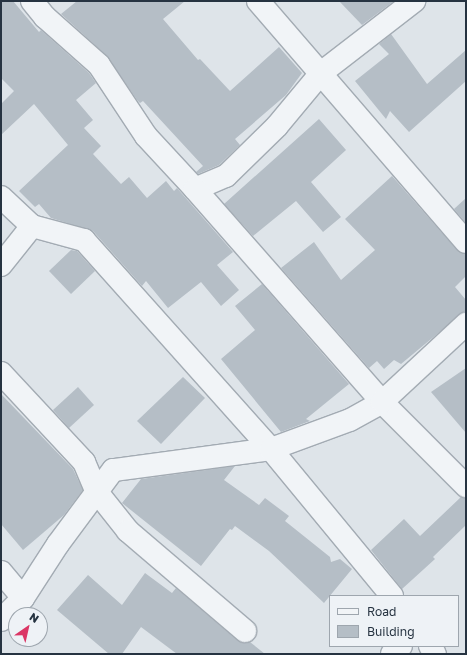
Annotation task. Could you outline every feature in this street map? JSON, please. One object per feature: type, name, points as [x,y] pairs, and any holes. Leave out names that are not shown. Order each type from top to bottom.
[{"type":"street","points":[[32,1],[45,17],[99,65],[146,136],[195,189],[382,402],[466,486]]},
{"type":"street","points":[[258,1],[466,242]]},
{"type":"street","points":[[195,189],[226,176],[277,126],[321,74],[414,1]]},
{"type":"street","points":[[1,197],[32,226],[84,240],[272,449],[391,595]]},
{"type":"street","points":[[1,265],[32,226]]},
{"type":"street","points":[[1,620],[23,598],[96,492],[113,470],[272,449],[350,420],[382,402],[466,324]]},
{"type":"street","points":[[1,373],[84,462],[96,492],[128,531],[245,631]]},
{"type":"street","points":[[1,572],[23,598]]},
{"type":"street","points":[[392,654],[401,647]]},
{"type":"building","points":[[1,1],[13,1],[39,32],[41,30],[89,73],[96,83],[76,100],[93,120],[84,128],[101,146],[93,154],[121,184],[129,177],[147,198],[166,181],[174,191],[177,188],[233,252],[217,265],[239,290],[221,306],[201,282],[168,308],[146,281],[142,286],[93,231],[51,218],[39,204],[35,207],[19,191],[68,145],[34,104],[1,135],[1,104],[14,91],[1,78]]},
{"type":"building","points":[[77,1],[185,1],[163,19],[198,60],[200,59],[230,91],[279,47],[302,73],[286,95],[235,139],[240,145],[219,165],[198,174],[196,172],[203,166],[143,101],[140,103],[137,100],[107,56],[61,14]]},
{"type":"building","points":[[339,1],[394,1],[362,25]]},
{"type":"building","points":[[391,34],[427,84],[466,50],[466,81],[409,132],[390,111],[386,119],[355,81],[389,54],[379,44]]},
{"type":"building","points":[[319,119],[346,150],[311,182],[341,217],[323,232],[296,201],[253,236],[224,204]]},
{"type":"building","points":[[392,176],[457,250],[466,254],[466,276],[455,287],[466,300],[466,310],[401,364],[394,360],[384,369],[377,361],[369,368],[281,268],[314,242],[341,280],[375,250],[345,219]]},
{"type":"building","points":[[466,198],[466,223],[454,209]]},
{"type":"building","points":[[71,250],[77,251],[95,271],[71,294],[49,271]]},
{"type":"building","points":[[262,284],[349,384],[306,419],[310,421],[281,432],[221,359],[255,330],[235,306]]},
{"type":"building","points":[[466,368],[466,433],[431,392]]},
{"type":"building","points":[[183,377],[205,398],[161,444],[137,421]]},
{"type":"building","points":[[78,387],[94,405],[69,428],[53,410]]},
{"type":"building","points":[[1,394],[73,469],[83,490],[64,515],[23,550],[1,524]]},
{"type":"building","points":[[235,466],[224,480],[259,505],[265,498],[289,516],[285,521],[330,557],[331,562],[340,559],[352,569],[329,595],[324,603],[269,551],[235,526],[232,530],[230,529],[201,566],[122,503],[141,479]]},
{"type":"building","points":[[461,497],[466,498],[466,525],[433,557],[435,559],[402,589],[371,550],[404,519],[420,536]]},
{"type":"building","points":[[145,573],[172,593],[176,588],[237,640],[250,642],[265,654],[177,654],[141,627],[122,654],[109,654],[57,610],[88,575],[122,605]]}]
